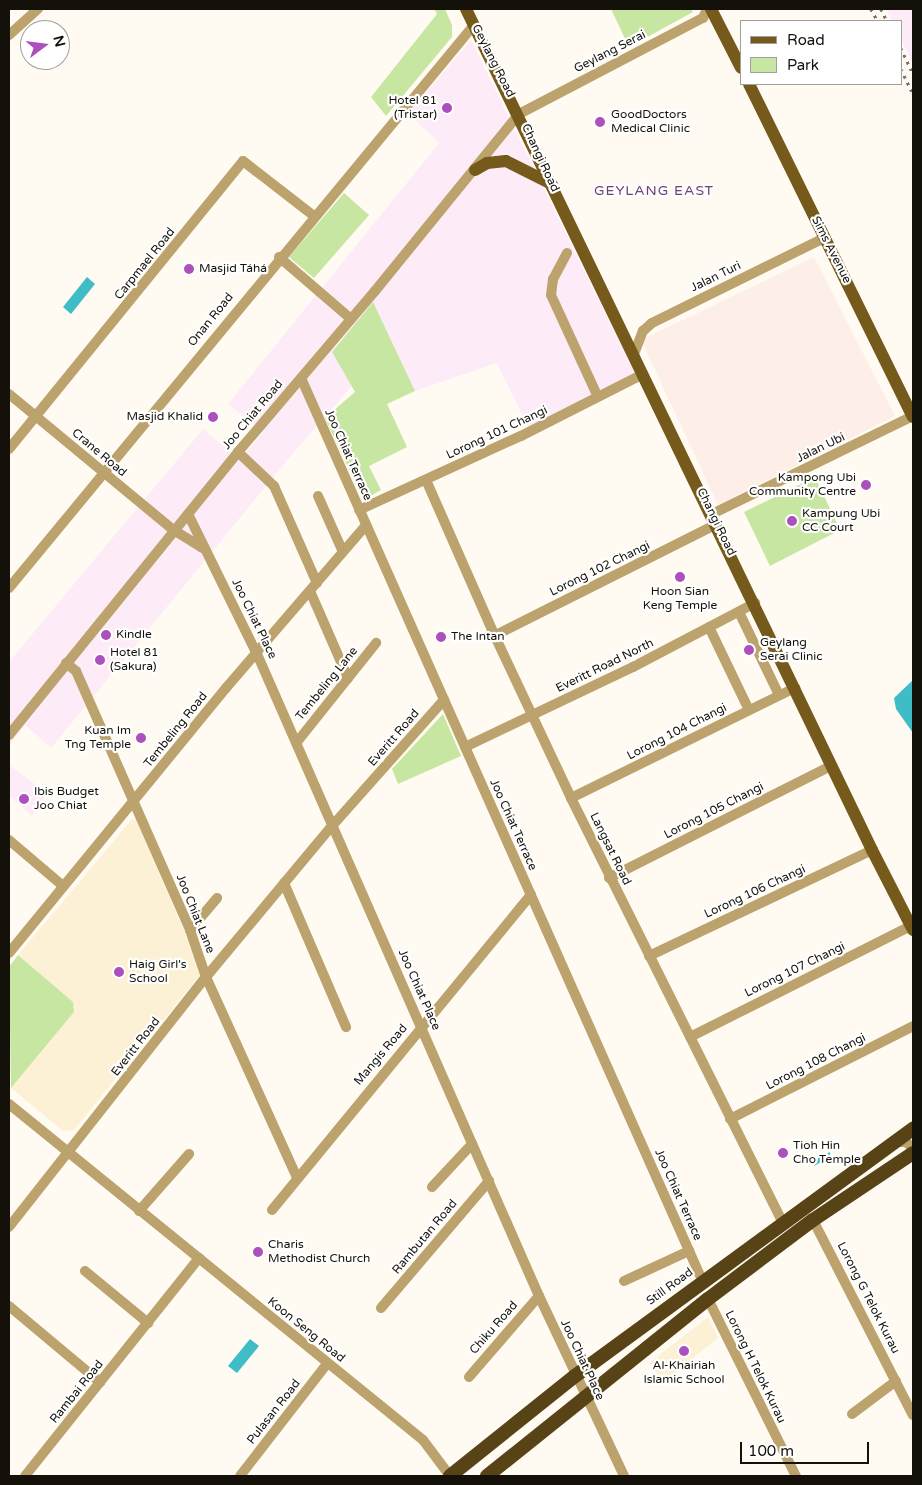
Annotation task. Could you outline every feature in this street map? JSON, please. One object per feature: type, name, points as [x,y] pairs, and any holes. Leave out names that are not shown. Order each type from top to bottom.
[{"type":"highway","name":"Still Road","points":[[450,1476],[575,1376],[913,1129]]},
{"type":"highway","points":[[882,1151],[894,1156],[895,1166]]},
{"type":"highway","points":[[486,1476],[708,1299],[813,1220],[913,1153]]},
{"type":"main road","name":"Geylang Road","points":[[466,9],[520,114]]},
{"type":"main road","points":[[709,9],[740,66]]},
{"type":"main road","name":"Sims Avenue","points":[[749,85],[913,417]]},
{"type":"main road","name":"Changi Road","points":[[520,114],[643,374],[715,519],[831,766],[912,928]]},
{"type":"main road","points":[[475,170],[487,163],[506,161],[552,184]]},
{"type":"street","points":[[9,35],[38,9]]},
{"type":"street","name":"Geylang Serai","points":[[520,114],[703,18],[709,9]]},
{"type":"street","name":"Onan Road","points":[[9,588],[279,257],[474,25]]},
{"type":"street","name":"Joo Chiat Road","points":[[9,735],[238,452],[351,319],[520,114]]},
{"type":"street","name":"Carpmael Road","points":[[9,449],[243,162],[314,216]]},
{"type":"street","name":"Jalan Turi","points":[[634,354],[643,331],[652,323],[824,238]]},
{"type":"street","points":[[567,253],[553,279],[551,295],[598,397]]},
{"type":"street","points":[[279,257],[351,319]]},
{"type":"street","name":"Lorong 101 Changi","points":[[359,510],[426,480],[643,374]]},
{"type":"street","name":"Joo Chiat Terrace","points":[[301,378],[703,1282]]},
{"type":"street","name":"Crane Road","points":[[9,394],[37,415],[102,473],[174,531],[193,540],[207,552]]},
{"type":"street","name":"Jalan Ubi","points":[[715,519],[913,417]]},
{"type":"street","points":[[238,452],[274,486],[348,678]]},
{"type":"street","name":"Langsat Road","points":[[426,480],[531,716],[783,1223]]},
{"type":"street","points":[[318,496],[343,552]]},
{"type":"street","name":"Joo Chiat Place","points":[[188,514],[257,654],[422,1026],[472,1144],[531,1267],[539,1296],[584,1396],[624,1476]]},
{"type":"street","name":"Lorong 102 Changi","points":[[494,636],[649,559],[715,519]]},
{"type":"street","name":"Tembeling Road","points":[[9,953],[366,525]]},
{"type":"street","name":"Everitt Road North","points":[[465,747],[531,716],[755,603]]},
{"type":"street","points":[[739,612],[779,695]]},
{"type":"street","points":[[709,627],[748,710]]},
{"type":"street","name":"Tembeling Lane","points":[[296,742],[376,643]]},
{"type":"street","name":"Joo Chiat Lane","points":[[66,663],[76,671],[190,930],[206,977],[297,1178]]},
{"type":"street","name":"Lorong 104 Changi","points":[[571,798],[795,688]]},
{"type":"street","name":"Everitt Road","points":[[9,1227],[206,977],[332,826],[444,700]]},
{"type":"street","name":"Lorong 105 Changi","points":[[610,878],[831,766]]},
{"type":"street","points":[[9,840],[63,886]]},
{"type":"street","name":"Lorong 106 Changi","points":[[649,956],[872,850]]},
{"type":"street","points":[[284,883],[346,1026]]},
{"type":"street","name":"Mangis Road","points":[[272,1210],[531,895]]},
{"type":"street","points":[[190,930],[217,898]]},
{"type":"street","name":"Lorong 107 Changi","points":[[690,1037],[912,928]]},
{"type":"street","name":"Lorong 108 Changi","points":[[730,1119],[913,1026]]},
{"type":"street","name":"Koon Seng Road","points":[[9,1104],[424,1440],[450,1476]]},
{"type":"street","points":[[894,1142],[906,1142],[913,1148]]},
{"type":"street","points":[[432,1187],[472,1144]]},
{"type":"street","points":[[139,1210],[189,1154]]},
{"type":"street","name":"Rambutan Road","points":[[381,1308],[489,1181]]},
{"type":"street","name":"Lorong G Telok Kurau","points":[[813,1220],[913,1415]]},
{"type":"street","points":[[624,1281],[689,1251]]},
{"type":"street","name":"Rambai Road","points":[[26,1476],[199,1258]]},
{"type":"street","points":[[85,1271],[148,1323]]},
{"type":"street","name":"Chiku Road","points":[[469,1377],[539,1296]]},
{"type":"street","name":"Lorong H Telok Kurau","points":[[708,1299],[792,1475]]},
{"type":"street","points":[[9,1306],[100,1382]]},
{"type":"street","name":"Pulasan Road","points":[[240,1476],[328,1364]]},
{"type":"street","points":[[852,1414],[896,1380]]},
{"type":"shaded area","points":[[886,9],[913,9],[913,64],[902,41],[902,20],[892,20]]},
{"type":"shaded area","points":[[471,40],[635,374],[528,427],[497,363],[415,391],[373,302],[332,351],[352,386],[294,452],[51,748],[25,725],[9,746],[9,662],[203,429],[240,460],[263,432],[228,404],[439,143],[408,113]]},
{"type":"shaded area","points":[[814,257],[895,416],[718,505],[641,340]]},
{"type":"shaded area","points":[[9,765],[47,793],[32,816],[9,796]]},
{"type":"shaded area","name":"Haig Girl's School","points":[[132,819],[136,820],[201,969],[200,975],[74,1130],[63,1131],[11,1088],[74,1012],[73,1002],[18,955]]},
{"type":"shaded area","name":"Al-Khairiah Islamic School","points":[[708,1317],[718,1338],[663,1382],[649,1363]]},
{"type":"green space","points":[[434,9],[445,9],[452,25],[452,37],[386,116],[371,97],[437,14]]},
{"type":"green space","points":[[611,9],[691,9],[693,12],[629,47]]},
{"type":"green space","points":[[344,193],[369,215],[314,278],[289,257]]},
{"type":"green space","points":[[373,302],[415,391],[387,404],[407,447],[369,466],[381,490],[363,500],[325,418],[355,392],[332,352]]},
{"type":"green space","name":"Kampung Ubi CC Court","points":[[815,477],[840,530],[770,566],[744,512]]},
{"type":"green space","points":[[443,714],[461,756],[398,784],[392,769]]},
{"type":"green space","points":[[18,955],[73,1002],[74,1012],[11,1088],[9,967]]},
{"type":"water","points":[[87,277],[95,284],[71,314],[63,307]]},
{"type":"water","points":[[913,680],[913,733],[896,709],[894,698]]},
{"type":"water","points":[[830,1152],[830,1157],[814,1166],[818,1158]]},
{"type":"water","points":[[250,1339],[259,1346],[237,1373],[228,1366]]},
{"type":"railway","points":[[871,9],[877,20]]},
{"type":"railway","points":[[881,9],[886,20]]},
{"type":"railway","points":[[902,50],[913,74]]},
{"type":"railway","points":[[902,71],[913,94]]},
{"type":"place","name":"Hotel 81 (Tristar)","points":[[447,108]]},
{"type":"place","name":"GoodDoctors Medical Clinic","points":[[600,122]]},
{"type":"place","name":"Masjid Táhá","points":[[189,269]]},
{"type":"place","name":"Masjid Khalid","points":[[213,417]]},
{"type":"place","name":"Kampong Ubi Community Centre","points":[[866,485]]},
{"type":"place","name":"Kampung Ubi CC Court","points":[[792,521]]},
{"type":"place","name":"Hoon Sian Keng Temple","points":[[680,577]]},
{"type":"place","name":"Kindle","points":[[106,635]]},
{"type":"place","name":"The Intan","points":[[441,637]]},
{"type":"place","name":"Geylang Serai Clinic","points":[[749,650]]},
{"type":"place","name":"Hotel 81 (Sakura)","points":[[100,660]]},
{"type":"place","name":"Kuan Im Tng Temple","points":[[141,738]]},
{"type":"place","name":"Ibis Budget Joo Chiat","points":[[24,799]]},
{"type":"place","name":"Haig Girl's School","points":[[119,972]]},
{"type":"place","name":"Tioh Hin Cho Temple","points":[[783,1153]]},
{"type":"place","name":"Charis Methodist Church","points":[[258,1252]]},
{"type":"place","name":"Al-Khairiah Islamic School","points":[[684,1351]]},
{"type":"district","name":"GEYLANG EAST","points":[[654,191]]}]
